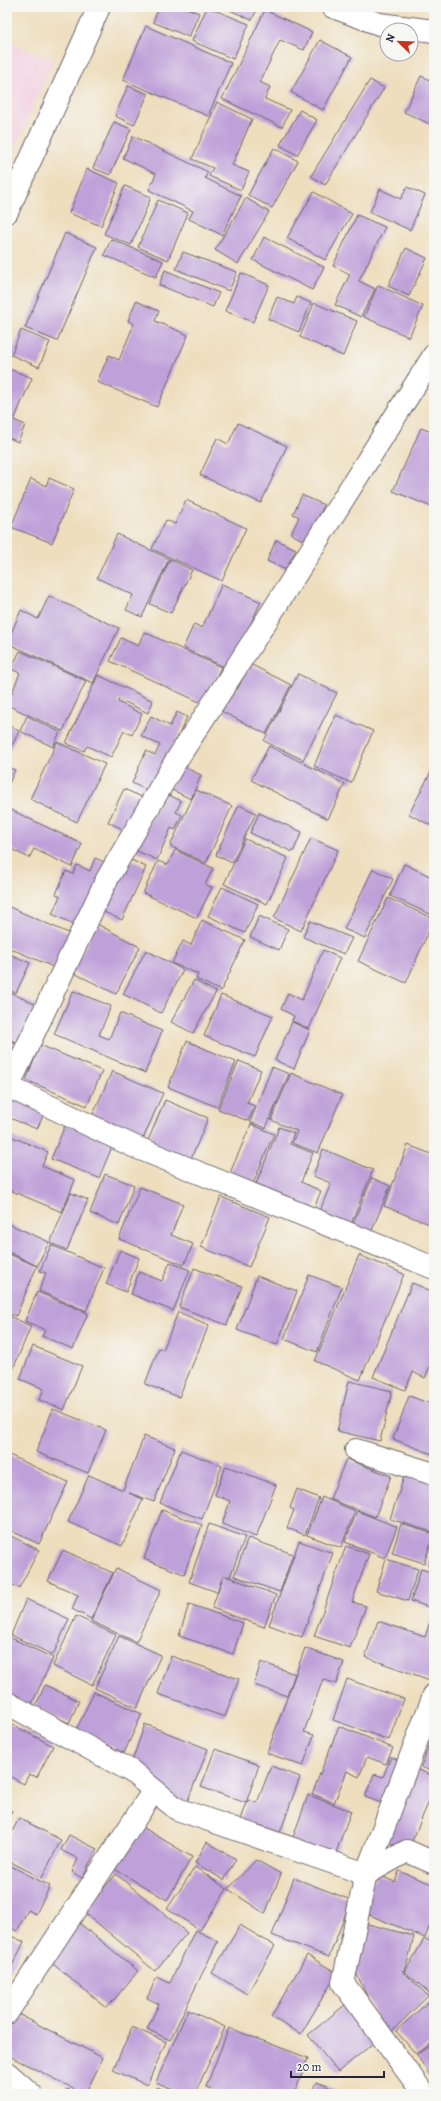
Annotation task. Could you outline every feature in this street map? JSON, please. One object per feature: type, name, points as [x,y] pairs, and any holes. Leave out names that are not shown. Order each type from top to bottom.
[{"type":"street","points":[[7,212],[99,7]]},
{"type":"street","points":[[333,7],[379,24],[434,31]]},
{"type":"street","points":[[434,355],[174,764],[107,879],[7,1087],[133,1146],[434,1268]]},
{"type":"street","points":[[356,1450],[434,1474]]},
{"type":"street","points":[[421,2090],[343,1982],[366,1874],[434,1695]]},
{"type":"street","points":[[7,1703],[131,1771],[177,1809],[366,1874],[407,1851],[434,1864]]},
{"type":"street","points":[[7,2013],[154,1790]]},
{"type":"street","points":[[7,2073],[31,2094]]},
{"type":"shaded area","points":[[7,41],[53,60],[7,168]]},
{"type":"building","points":[[159,7],[184,7],[199,13],[189,37],[153,22]]},
{"type":"building","points":[[207,7],[249,24],[233,59],[192,41]]},
{"type":"building","points":[[223,7],[258,7],[252,20]]},
{"type":"building","points":[[265,10],[312,32],[304,50],[280,40],[260,82],[270,87],[265,99],[290,110],[282,127],[222,99]]},
{"type":"building","points":[[146,26],[231,63],[208,116],[123,80]]},
{"type":"building","points":[[320,40],[352,57],[323,110],[291,92]]},
{"type":"building","points":[[421,76],[434,82],[434,126],[404,112]]},
{"type":"building","points":[[370,80],[384,88],[325,185],[311,176]]},
{"type":"building","points":[[128,86],[148,94],[134,125],[115,116]]},
{"type":"building","points":[[217,102],[252,119],[232,165],[249,172],[241,190],[209,176],[213,168],[192,159]]},
{"type":"building","points":[[300,110],[317,120],[297,155],[280,145]]},
{"type":"building","points":[[114,122],[131,129],[110,175],[93,168]]},
{"type":"building","points":[[133,136],[208,172],[205,178],[241,196],[222,235],[189,219],[193,211],[149,190],[156,174],[123,158]]},
{"type":"building","points":[[274,148],[298,161],[272,208],[248,195]]},
{"type":"building","points":[[87,169],[119,183],[101,226],[69,213]]},
{"type":"building","points":[[125,186],[151,197],[131,245],[104,234]]},
{"type":"building","points":[[407,187],[425,195],[410,230],[370,212],[380,189],[401,199]]},
{"type":"building","points":[[314,192],[352,214],[325,260],[287,238]]},
{"type":"building","points":[[246,198],[269,212],[238,264],[215,250]]},
{"type":"building","points":[[158,200],[188,213],[168,260],[138,247]]},
{"type":"building","points":[[357,215],[385,227],[359,281],[375,289],[361,317],[335,305],[350,274],[333,266]]},
{"type":"building","points":[[65,233],[97,247],[57,341],[25,328]]},
{"type":"building","points":[[264,237],[324,267],[312,290],[253,260]]},
{"type":"building","points":[[111,239],[163,261],[156,277],[104,255]]},
{"type":"building","points":[[406,248],[427,258],[409,296],[388,286]]},
{"type":"building","points":[[183,252],[237,272],[229,291],[176,269]]},
{"type":"building","points":[[165,270],[219,293],[213,307],[159,285]]},
{"type":"building","points":[[241,273],[269,285],[253,322],[225,311]]},
{"type":"building","points":[[378,285],[423,306],[409,337],[364,317]]},
{"type":"building","points":[[277,297],[294,304],[297,297],[311,303],[299,332],[268,319]]},
{"type":"building","points":[[136,301],[159,311],[155,321],[188,335],[157,407],[97,382],[109,355],[119,360],[134,324],[128,321]]},
{"type":"building","points":[[314,303],[357,321],[343,356],[300,337]]},
{"type":"building","points":[[21,330],[50,342],[39,367],[11,355]]},
{"type":"building","points":[[7,368],[32,378],[14,420],[25,425],[18,442],[7,437]]},
{"type":"building","points":[[238,423],[287,446],[261,503],[200,475],[217,438],[228,444]]},
{"type":"building","points":[[421,428],[434,433],[434,508],[393,491]]},
{"type":"building","points":[[49,478],[74,489],[52,543],[11,527],[31,479],[46,486]]},
{"type":"building","points":[[302,495],[324,505],[307,542],[291,534],[299,517],[293,514]]},
{"type":"building","points":[[186,500],[246,528],[222,581],[152,549],[166,520],[175,524]]},
{"type":"building","points":[[117,534],[169,559],[142,617],[126,610],[133,595],[97,578]]},
{"type":"building","points":[[276,540],[296,549],[286,570],[267,561]]},
{"type":"building","points":[[170,559],[192,570],[171,613],[150,604]]},
{"type":"building","points":[[222,584],[261,602],[229,669],[183,648],[194,624],[202,628]]},
{"type":"building","points":[[49,596],[119,628],[93,683],[7,643],[21,610],[38,619]]},
{"type":"building","points":[[144,632],[221,667],[204,704],[110,661],[121,638],[138,646]]},
{"type":"building","points":[[20,651],[86,681],[63,731],[7,705],[20,673],[11,669]]},
{"type":"building","points":[[250,664],[291,685],[266,734],[219,710],[230,687],[237,690]]},
{"type":"building","points":[[298,674],[337,693],[303,760],[264,741]]},
{"type":"building","points":[[98,675],[153,701],[148,713],[119,699],[118,702],[142,714],[132,735],[124,731],[111,757],[87,746],[84,751],[66,743]]},
{"type":"building","points":[[177,712],[187,717],[152,793],[132,783],[146,751],[155,755],[160,745],[141,736],[151,716],[170,726]]},
{"type":"building","points":[[336,715],[373,731],[351,783],[314,766]]},
{"type":"building","points":[[27,716],[60,732],[53,747],[20,731]]},
{"type":"building","points":[[7,725],[19,731],[7,756]]},
{"type":"building","points":[[57,742],[105,764],[77,822],[30,799]]},
{"type":"building","points":[[269,746],[345,784],[328,819],[251,780]]},
{"type":"building","points":[[180,765],[201,775],[191,799],[170,789]]},
{"type":"building","points":[[434,766],[434,827],[409,814]]},
{"type":"building","points":[[7,767],[15,770],[7,788]]},
{"type":"building","points":[[124,789],[144,798],[129,832],[108,822]]},
{"type":"building","points":[[196,790],[232,806],[206,863],[170,846]]},
{"type":"building","points":[[165,793],[181,801],[176,812],[182,815],[175,830],[171,828],[157,860],[133,849]]},
{"type":"building","points":[[239,805],[256,813],[232,863],[216,855]]},
{"type":"building","points":[[7,808],[82,844],[72,867],[34,849],[29,858],[7,847]]},
{"type":"building","points":[[259,813],[302,832],[293,852],[250,833]]},
{"type":"building","points":[[311,838],[338,850],[301,931],[274,918]]},
{"type":"building","points":[[245,839],[288,858],[267,904],[224,884]]},
{"type":"building","points":[[175,850],[213,868],[205,885],[212,887],[197,918],[143,893],[158,861],[168,865]]},
{"type":"building","points":[[95,858],[109,864],[82,928],[52,914],[60,896],[56,894],[66,871],[73,874],[77,865],[90,871]]},
{"type":"building","points":[[129,859],[146,867],[122,920],[104,912]]},
{"type":"building","points":[[404,864],[434,878],[434,916],[390,896]]},
{"type":"building","points":[[373,869],[393,879],[365,938],[344,929]]},
{"type":"building","points":[[222,887],[258,904],[245,933],[208,916]]},
{"type":"building","points":[[388,898],[434,919],[406,983],[358,961]]},
{"type":"building","points":[[7,906],[73,935],[58,969],[7,947]]},
{"type":"building","points":[[259,916],[288,929],[279,950],[250,937]]},
{"type":"building","points":[[202,920],[245,940],[221,991],[196,979],[198,974],[172,963],[183,941],[191,945]]},
{"type":"building","points":[[310,921],[352,938],[344,954],[303,937]]},
{"type":"building","points":[[97,924],[140,947],[116,994],[72,972]]},
{"type":"building","points":[[146,950],[183,970],[161,1013],[123,994]]},
{"type":"building","points":[[323,950],[340,958],[309,1029],[292,1021],[294,1016],[281,1009],[288,993],[302,1000]]},
{"type":"building","points":[[7,953],[30,963],[16,993],[7,989]]},
{"type":"building","points":[[194,980],[216,992],[193,1033],[171,1022]]},
{"type":"building","points":[[7,991],[37,1005],[20,1044],[7,1038]]},
{"type":"building","points":[[73,991],[111,1006],[99,1035],[109,1039],[120,1013],[162,1031],[145,1073],[54,1034]]},
{"type":"building","points":[[221,995],[273,1016],[255,1057],[204,1036]]},
{"type":"building","points":[[292,1022],[310,1030],[294,1069],[275,1060]]},
{"type":"building","points":[[7,1040],[18,1045],[7,1074]]},
{"type":"building","points":[[187,1041],[236,1062],[217,1107],[168,1087]]},
{"type":"building","points":[[40,1045],[102,1071],[87,1106],[26,1080]]},
{"type":"building","points":[[239,1061],[261,1070],[247,1103],[255,1106],[248,1121],[218,1109]]},
{"type":"building","points":[[272,1067],[289,1074],[266,1128],[250,1122]]},
{"type":"building","points":[[112,1071],[163,1093],[143,1139],[92,1117]]},
{"type":"building","points":[[291,1073],[342,1095],[318,1153],[292,1143],[297,1131],[271,1120]]},
{"type":"building","points":[[14,1094],[47,1107],[37,1129],[7,1117],[7,1110]]},
{"type":"building","points":[[165,1100],[208,1118],[190,1161],[147,1143]]},
{"type":"building","points":[[66,1123],[114,1142],[99,1178],[51,1159]]},
{"type":"building","points":[[251,1124],[274,1134],[250,1190],[227,1180]]},
{"type":"building","points":[[279,1127],[294,1133],[290,1144],[313,1153],[301,1182],[321,1191],[313,1210],[255,1186]]},
{"type":"building","points":[[10,1136],[48,1152],[42,1166],[75,1180],[62,1212],[7,1189],[7,1142]]},
{"type":"building","points":[[408,1145],[434,1155],[434,1226],[384,1206]]},
{"type":"building","points":[[323,1149],[373,1170],[350,1226],[319,1213],[331,1183],[313,1176]]},
{"type":"building","points":[[105,1174],[134,1185],[119,1225],[90,1213]]},
{"type":"building","points":[[372,1178],[390,1186],[369,1238],[350,1230]]},
{"type":"building","points":[[140,1187],[183,1204],[171,1235],[193,1244],[184,1265],[119,1239]]},
{"type":"building","points":[[71,1193],[88,1200],[67,1250],[50,1243]]},
{"type":"building","points":[[221,1197],[270,1217],[249,1267],[201,1247]]},
{"type":"building","points":[[7,1223],[49,1242],[37,1266],[7,1251]]},
{"type":"building","points":[[51,1245],[104,1268],[86,1311],[39,1291],[46,1273],[40,1271]]},
{"type":"building","points":[[120,1250],[139,1258],[126,1292],[106,1284]]},
{"type":"building","points":[[7,1253],[37,1266],[16,1316],[7,1313]]},
{"type":"building","points":[[359,1255],[404,1274],[360,1380],[315,1361]]},
{"type":"building","points":[[170,1262],[190,1270],[173,1311],[131,1294],[139,1272],[162,1281]]},
{"type":"building","points":[[194,1268],[242,1286],[227,1325],[179,1307]]},
{"type":"building","points":[[309,1275],[342,1287],[317,1352],[284,1339]]},
{"type":"building","points":[[257,1276],[297,1291],[277,1345],[237,1330]]},
{"type":"building","points":[[412,1283],[434,1292],[434,1356],[425,1378],[413,1372],[405,1390],[373,1377]]},
{"type":"building","points":[[37,1292],[88,1313],[73,1349],[42,1336],[45,1330],[25,1321]]},
{"type":"building","points":[[178,1312],[209,1325],[179,1397],[145,1384],[159,1348],[163,1350]]},
{"type":"building","points":[[7,1315],[31,1326],[11,1374],[7,1373]]},
{"type":"building","points":[[33,1346],[82,1366],[64,1410],[39,1400],[44,1389],[20,1379]]},
{"type":"building","points":[[349,1381],[392,1391],[380,1441],[337,1431]]},
{"type":"building","points":[[409,1396],[434,1405],[434,1450],[432,1454],[393,1439]]},
{"type":"building","points":[[53,1409],[106,1430],[88,1473],[36,1452]]},
{"type":"building","points":[[144,1436],[175,1448],[154,1502],[129,1493],[143,1499],[122,1546],[68,1522],[89,1475],[123,1490]]},
{"type":"building","points":[[181,1450],[222,1466],[202,1519],[160,1503]]},
{"type":"building","points":[[7,1454],[68,1482],[39,1544],[7,1529]]},
{"type":"building","points":[[346,1459],[391,1476],[375,1517],[330,1499]]},
{"type":"building","points":[[226,1466],[276,1485],[256,1537],[222,1524],[230,1501],[215,1495]]},
{"type":"building","points":[[405,1474],[434,1483],[434,1525],[432,1532],[390,1519]]},
{"type":"building","points":[[297,1489],[319,1498],[305,1535],[287,1528],[294,1510],[290,1508]]},
{"type":"building","points":[[322,1497],[355,1511],[341,1548],[307,1535]]},
{"type":"building","points":[[162,1510],[202,1525],[184,1574],[144,1559]]},
{"type":"building","points":[[357,1511],[397,1527],[385,1558],[345,1542]]},
{"type":"building","points":[[209,1524],[245,1537],[230,1577],[226,1576],[276,1595],[264,1627],[212,1608],[224,1574],[217,1592],[189,1582]]},
{"type":"building","points":[[401,1524],[434,1534],[424,1563],[392,1553]]},
{"type":"building","points":[[7,1534],[39,1550],[19,1588],[7,1582]]},
{"type":"building","points":[[248,1538],[293,1554],[280,1592],[234,1576]]},
{"type":"building","points":[[299,1541],[333,1553],[302,1637],[269,1625]]},
{"type":"building","points":[[346,1546],[369,1554],[352,1602],[366,1606],[350,1648],[314,1636]]},
{"type":"building","points":[[434,1548],[434,1568],[428,1566]]},
{"type":"building","points":[[63,1550],[113,1573],[91,1619],[72,1609],[78,1595],[48,1581]]},
{"type":"building","points":[[386,1559],[418,1569],[408,1601],[376,1591]]},
{"type":"building","points":[[116,1568],[161,1590],[136,1642],[91,1621]]},
{"type":"building","points":[[421,1569],[434,1573],[434,1609],[411,1601]]},
{"type":"building","points":[[26,1599],[69,1619],[53,1655],[11,1635]]},
{"type":"building","points":[[189,1604],[243,1623],[233,1654],[179,1636]]},
{"type":"building","points":[[76,1616],[116,1635],[92,1685],[53,1666]]},
{"type":"building","points":[[432,1616],[434,1617],[434,1669],[430,1680],[365,1657],[378,1621],[425,1637]]},
{"type":"building","points":[[7,1636],[53,1658],[31,1706],[7,1695]]},
{"type":"building","points":[[119,1636],[161,1655],[137,1708],[95,1688]]},
{"type":"building","points":[[305,1648],[344,1662],[336,1684],[323,1679],[304,1732],[314,1735],[303,1766],[267,1753]]},
{"type":"building","points":[[171,1656],[239,1679],[225,1717],[158,1694]]},
{"type":"building","points":[[261,1662],[295,1674],[287,1696],[254,1685]]},
{"type":"building","points":[[347,1679],[404,1699],[389,1740],[333,1720]]},
{"type":"building","points":[[45,1685],[79,1701],[69,1723],[35,1707]]},
{"type":"building","points":[[94,1692],[142,1714],[124,1753],[76,1730]]},
{"type":"building","points":[[7,1722],[53,1746],[37,1777],[29,1774],[24,1784],[7,1775]]},
{"type":"building","points":[[145,1724],[208,1749],[186,1805],[131,1764]]},
{"type":"building","points":[[339,1726],[393,1748],[386,1764],[367,1757],[359,1777],[347,1771],[334,1803],[312,1794]]},
{"type":"building","points":[[430,1742],[434,1744],[434,1772],[421,1767]]},
{"type":"building","points":[[215,1749],[259,1765],[246,1803],[201,1787]]},
{"type":"building","points":[[391,1757],[401,1761],[384,1804],[365,1797],[374,1774],[383,1777]]},
{"type":"building","points":[[271,1766],[300,1777],[277,1841],[238,1828],[248,1800],[257,1803]]},
{"type":"building","points":[[416,1769],[434,1776],[434,1803],[429,1801],[408,1851],[387,1842]]},
{"type":"building","points":[[308,1795],[351,1811],[333,1861],[290,1846]]},
{"type":"building","points":[[7,1809],[12,1811],[7,1821]]},
{"type":"building","points":[[19,1818],[61,1840],[42,1878],[7,1860],[7,1842]]},
{"type":"building","points":[[139,1825],[192,1857],[167,1900],[113,1868]]},
{"type":"building","points":[[434,1834],[434,1861],[425,1857]]},
{"type":"building","points":[[69,1835],[97,1849],[82,1878],[72,1872],[78,1859],[61,1850]]},
{"type":"building","points":[[207,1842],[236,1859],[224,1880],[195,1863]]},
{"type":"building","points":[[256,1860],[281,1874],[265,1914],[228,1889]]},
{"type":"building","points":[[7,1864],[50,1886],[36,1914],[28,1910],[17,1931],[7,1926]]},
{"type":"building","points":[[195,1867],[227,1889],[200,1930],[167,1909]]},
{"type":"building","points":[[399,1871],[434,1885],[434,1916],[425,1938],[360,1911],[376,1874],[395,1882]]},
{"type":"building","points":[[116,1874],[187,1933],[155,1971],[84,1912]]},
{"type":"building","points":[[294,1878],[351,1900],[329,1957],[272,1935]]},
{"type":"building","points":[[78,1922],[138,1971],[107,2008],[48,1960]]},
{"type":"building","points":[[360,1922],[414,1936],[405,1972],[402,1970],[404,1974],[405,1973],[428,1996],[386,2037],[350,1959]]},
{"type":"building","points":[[240,1925],[275,1946],[247,1994],[212,1973]]},
{"type":"building","points":[[434,1926],[434,1942],[429,1939]]},
{"type":"building","points":[[195,1930],[218,1941],[170,2040],[147,2029],[159,2004],[147,1998],[157,1977],[170,1983]]},
{"type":"building","points":[[7,1934],[24,1942],[7,1976]]},
{"type":"building","points":[[424,1939],[434,1943],[434,1997],[405,1972]]},
{"type":"building","points":[[307,1955],[337,1973],[301,2034],[271,2017]]},
{"type":"building","points":[[428,2002],[434,2009],[434,2042],[416,2054],[396,2031]]},
{"type":"building","points":[[346,2004],[376,2041],[338,2072],[308,2035]]},
{"type":"building","points":[[188,2010],[225,2027],[195,2094],[182,2094],[156,2082]]},
{"type":"building","points":[[12,2011],[103,2058],[85,2094],[7,2055],[7,2021]]},
{"type":"building","points":[[132,2027],[166,2042],[147,2085],[113,2070]]},
{"type":"building","points":[[229,2028],[308,2058],[294,2094],[225,2094],[206,2087]]},
{"type":"building","points":[[434,2044],[434,2082],[417,2055]]},
{"type":"building","points":[[316,2082],[347,2094],[311,2094]]},
{"type":"building","points":[[157,2087],[173,2094],[154,2094]]},
{"type":"building","points":[[67,2089],[79,2094],[65,2094]]}]
